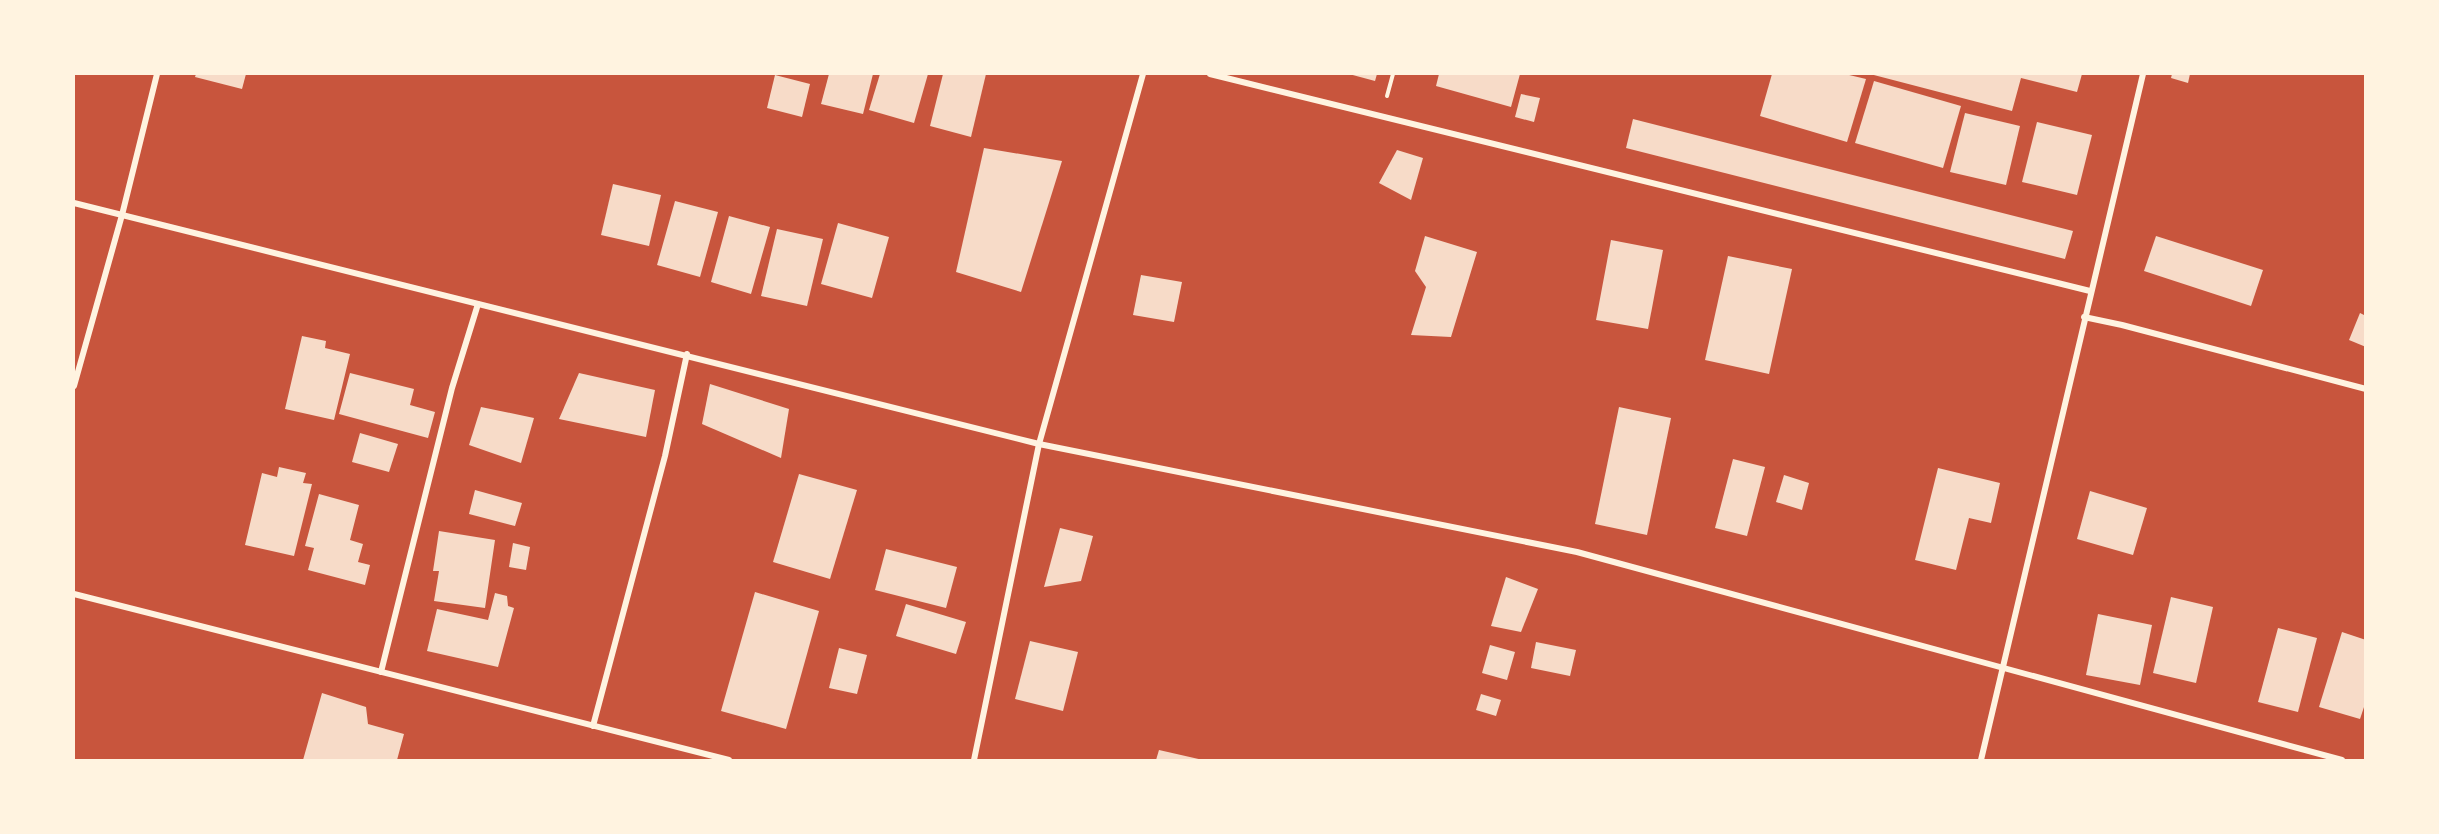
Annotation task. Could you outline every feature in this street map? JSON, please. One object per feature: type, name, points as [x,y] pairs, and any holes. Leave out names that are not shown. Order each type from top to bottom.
[{"type":"street","points":[[74,386],[122,215],[158,74]]},
{"type":"street","points":[[974,760],[1039,444],[1143,74]]},
{"type":"street","points":[[1210,74],[2090,291]]},
{"type":"street","points":[[1981,760],[2143,74]]},
{"type":"street","points":[[74,203],[687,354],[1039,444],[1577,552],[2342,760]]},
{"type":"street","points":[[381,672],[452,388],[478,304]]},
{"type":"street","points":[[2084,317],[2366,389]]},
{"type":"street","points":[[593,726],[665,456],[687,354]]},
{"type":"street","points":[[74,594],[729,760]]},
{"type":"path","points":[[1389,90],[1392,74]]},
{"type":"building","points":[[196,74],[246,74],[242,89],[195,77]]},
{"type":"building","points":[[829,74],[873,74],[863,114],[821,104]]},
{"type":"building","points":[[880,74],[928,74],[914,123],[869,110]]},
{"type":"building","points":[[943,74],[986,74],[971,137],[930,126]]},
{"type":"building","points":[[1349,74],[1377,74],[1375,81]]},
{"type":"building","points":[[1439,74],[1520,74],[1511,107],[1436,86]]},
{"type":"building","points":[[1772,74],[1845,74],[1866,79],[1847,142],[1760,116]]},
{"type":"building","points":[[1870,74],[2082,74],[2077,92],[2021,78],[2012,111]]},
{"type":"building","points":[[2172,74],[2190,74],[2188,83],[2171,78]]},
{"type":"building","points":[[775,75],[810,84],[802,117],[767,108]]},
{"type":"building","points":[[1874,81],[1961,106],[1943,168],[1855,143]]},
{"type":"building","points":[[1521,94],[1540,98],[1534,122],[1515,117]]},
{"type":"building","points":[[1965,113],[2020,126],[2006,185],[1950,172]]},
{"type":"building","points":[[1633,119],[2073,231],[2065,259],[1626,148]]},
{"type":"building","points":[[2037,122],[2092,135],[2077,195],[2022,182]]},
{"type":"building","points":[[984,148],[1062,161],[1021,292],[956,272]]},
{"type":"building","points":[[1397,150],[1423,158],[1411,200],[1379,183]]},
{"type":"building","points":[[613,184],[661,195],[649,246],[601,235]]},
{"type":"building","points":[[675,201],[718,212],[700,277],[657,265]]},
{"type":"building","points":[[729,216],[770,227],[751,294],[711,282]]},
{"type":"building","points":[[838,223],[889,237],[872,298],[821,284]]},
{"type":"building","points":[[777,229],[823,239],[807,306],[761,296]]},
{"type":"building","points":[[1425,236],[1477,252],[1451,337],[1411,335],[1426,287],[1415,271]]},
{"type":"building","points":[[2156,236],[2263,270],[2251,306],[2144,271]]},
{"type":"building","points":[[1611,240],[1663,250],[1648,329],[1596,320]]},
{"type":"building","points":[[1728,256],[1792,269],[1769,374],[1705,360]]},
{"type":"building","points":[[1141,275],[1182,282],[1174,322],[1133,315]]},
{"type":"building","points":[[2360,313],[2366,316],[2366,347],[2349,340]]},
{"type":"building","points":[[302,336],[326,341],[325,348],[350,354],[334,420],[285,409]]},
{"type":"building","points":[[350,373],[414,389],[410,405],[435,412],[428,438],[339,414]]},
{"type":"building","points":[[579,373],[655,390],[646,437],[559,419]]},
{"type":"building","points":[[710,384],[789,409],[781,458],[702,424]]},
{"type":"building","points":[[481,407],[534,418],[521,463],[469,445]]},
{"type":"building","points":[[1619,407],[1671,418],[1647,535],[1595,524]]},
{"type":"building","points":[[360,433],[398,444],[389,472],[352,462]]},
{"type":"building","points":[[1733,459],[1765,467],[1747,536],[1715,528]]},
{"type":"building","points":[[279,467],[306,473],[303,483],[312,484],[294,556],[245,545],[262,473],[277,477]]},
{"type":"building","points":[[1938,468],[2000,483],[1991,523],[1969,518],[1956,570],[1915,560]]},
{"type":"building","points":[[799,474],[857,490],[830,579],[773,562]]},
{"type":"building","points":[[1784,475],[1809,483],[1802,510],[1776,502]]},
{"type":"building","points":[[475,490],[522,503],[515,526],[469,514]]},
{"type":"building","points":[[2090,491],[2147,508],[2133,555],[2077,539]]},
{"type":"building","points":[[319,494],[359,505],[350,540],[363,544],[358,562],[370,565],[365,585],[308,570],[314,548],[305,546]]},
{"type":"building","points":[[1060,528],[1093,536],[1081,581],[1044,587]]},
{"type":"building","points":[[439,531],[495,540],[485,608],[434,601],[439,571],[433,571]]},
{"type":"building","points":[[513,543],[530,547],[526,570],[509,567]]},
{"type":"building","points":[[886,549],[957,567],[946,608],[875,590]]},
{"type":"building","points":[[1506,577],[1538,589],[1521,632],[1491,626]]},
{"type":"building","points":[[755,592],[819,611],[786,729],[721,711]]},
{"type":"building","points":[[495,593],[507,596],[508,606],[514,608],[498,667],[427,651],[437,609],[488,620]]},
{"type":"building","points":[[2171,597],[2213,607],[2196,683],[2153,673]]},
{"type":"building","points":[[906,604],[966,622],[956,654],[896,636]]},
{"type":"building","points":[[2098,614],[2152,625],[2140,685],[2086,675]]},
{"type":"building","points":[[2278,628],[2317,638],[2298,712],[2258,702]]},
{"type":"building","points":[[2342,632],[2366,640],[2366,701],[2360,719],[2319,707]]},
{"type":"building","points":[[1030,641],[1078,652],[1063,711],[1015,699]]},
{"type":"building","points":[[1536,642],[1576,650],[1570,676],[1531,668]]},
{"type":"building","points":[[1490,645],[1515,652],[1507,680],[1482,673]]},
{"type":"building","points":[[839,648],[867,655],[857,694],[829,688]]},
{"type":"building","points":[[322,693],[366,707],[368,724],[404,734],[397,760],[303,760]]},
{"type":"building","points":[[1481,694],[1501,700],[1496,716],[1476,710]]},
{"type":"building","points":[[1159,750],[1203,760],[1156,760]]}]
